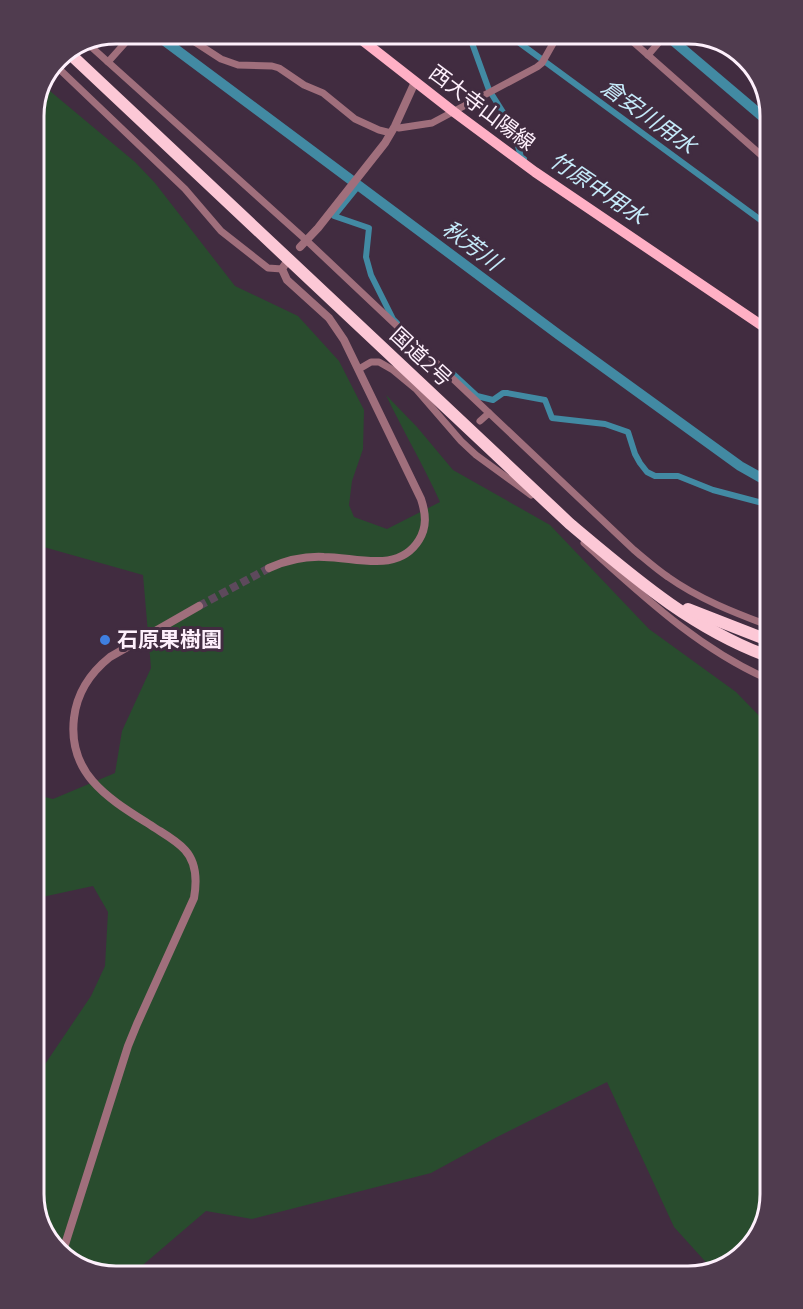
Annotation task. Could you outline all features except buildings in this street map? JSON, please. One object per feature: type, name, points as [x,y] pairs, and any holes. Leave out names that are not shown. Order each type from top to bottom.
[{"type":"highway","name":"国道2号","points":[[73,57],[570,524],[642,585],[693,620],[760,653]]},
{"type":"highway","points":[[642,585],[694,612],[760,637]]},
{"type":"highway","points":[[745,647],[753,656],[760,659]]},
{"type":"main road","name":"西大寺山陽線","points":[[367,44],[534,172],[760,323]]},
{"type":"street","points":[[108,62],[125,44]]},
{"type":"street","points":[[198,44],[221,59],[238,65],[279,68],[304,85],[323,93],[355,119],[380,130],[417,127],[432,123],[542,63],[553,44]]},
{"type":"street","points":[[636,44],[760,154]]},
{"type":"street","points":[[648,55],[658,44]]},
{"type":"street","points":[[92,48],[489,413],[603,522],[668,577],[714,603],[760,622]]},
{"type":"street","points":[[60,70],[185,189],[221,231],[268,268],[284,266],[287,280],[338,328],[422,499],[425,519],[421,537],[409,552],[393,560],[374,562],[309,557],[283,562],[269,568]]},
{"type":"street","points":[[303,243],[318,228],[393,130],[415,82]]},
{"type":"street","points":[[359,369],[371,362],[379,362],[393,370],[416,389],[461,441],[492,468],[526,491],[656,608],[714,651],[760,673]]},
{"type":"street","points":[[480,421],[489,413]]},
{"type":"street","points":[[461,441],[467,434]]},
{"type":"street","points":[[65,1245],[128,1046],[194,898],[196,884],[195,872],[186,850],[110,799],[90,778],[79,762],[76,752],[73,724],[75,712],[81,691],[87,681],[110,657],[199,606]]},
{"type":"green space","points":[[48,90],[135,162],[155,183],[235,286],[298,316],[339,361],[364,410],[363,449],[352,481],[349,505],[354,517],[387,529],[440,502],[386,395],[453,470],[550,525],[649,629],[736,692],[760,717],[760,1194],[752,1226],[735,1248],[720,1258],[706,1263],[674,1227],[607,1082],[431,1173],[252,1219],[206,1211],[143,1265],[110,1265],[92,1262],[75,1253],[61,1241],[51,1226],[44,1203],[44,1066],[91,996],[105,966],[108,912],[93,886],[44,897],[44,797],[53,799],[115,773],[122,731],[151,668],[143,575],[44,547],[44,110]]},
{"type":"waterway","name":"秋芳川","points":[[169,44],[559,335],[740,466],[760,477]]},
{"type":"waterway","name":"竹原中用水","points":[[472,44],[489,90],[513,128],[521,157],[524,159]]},
{"type":"waterway","name":"倉安川用水","points":[[521,44],[760,220]]},
{"type":"waterway","points":[[677,44],[760,114]]},
{"type":"waterway","points":[[359,185],[334,216],[369,228],[366,257],[371,275],[397,323]]},
{"type":"waterway","points":[[451,372],[477,396],[493,400],[507,393],[545,400],[552,418],[605,424],[628,432],[640,463],[647,472],[655,476],[678,476],[713,490],[760,502]]},
{"type":"tunnel","points":[[199,606],[269,568]]},
{"type":"place","name":"石原果樹園","points":[[105,640]]}]
